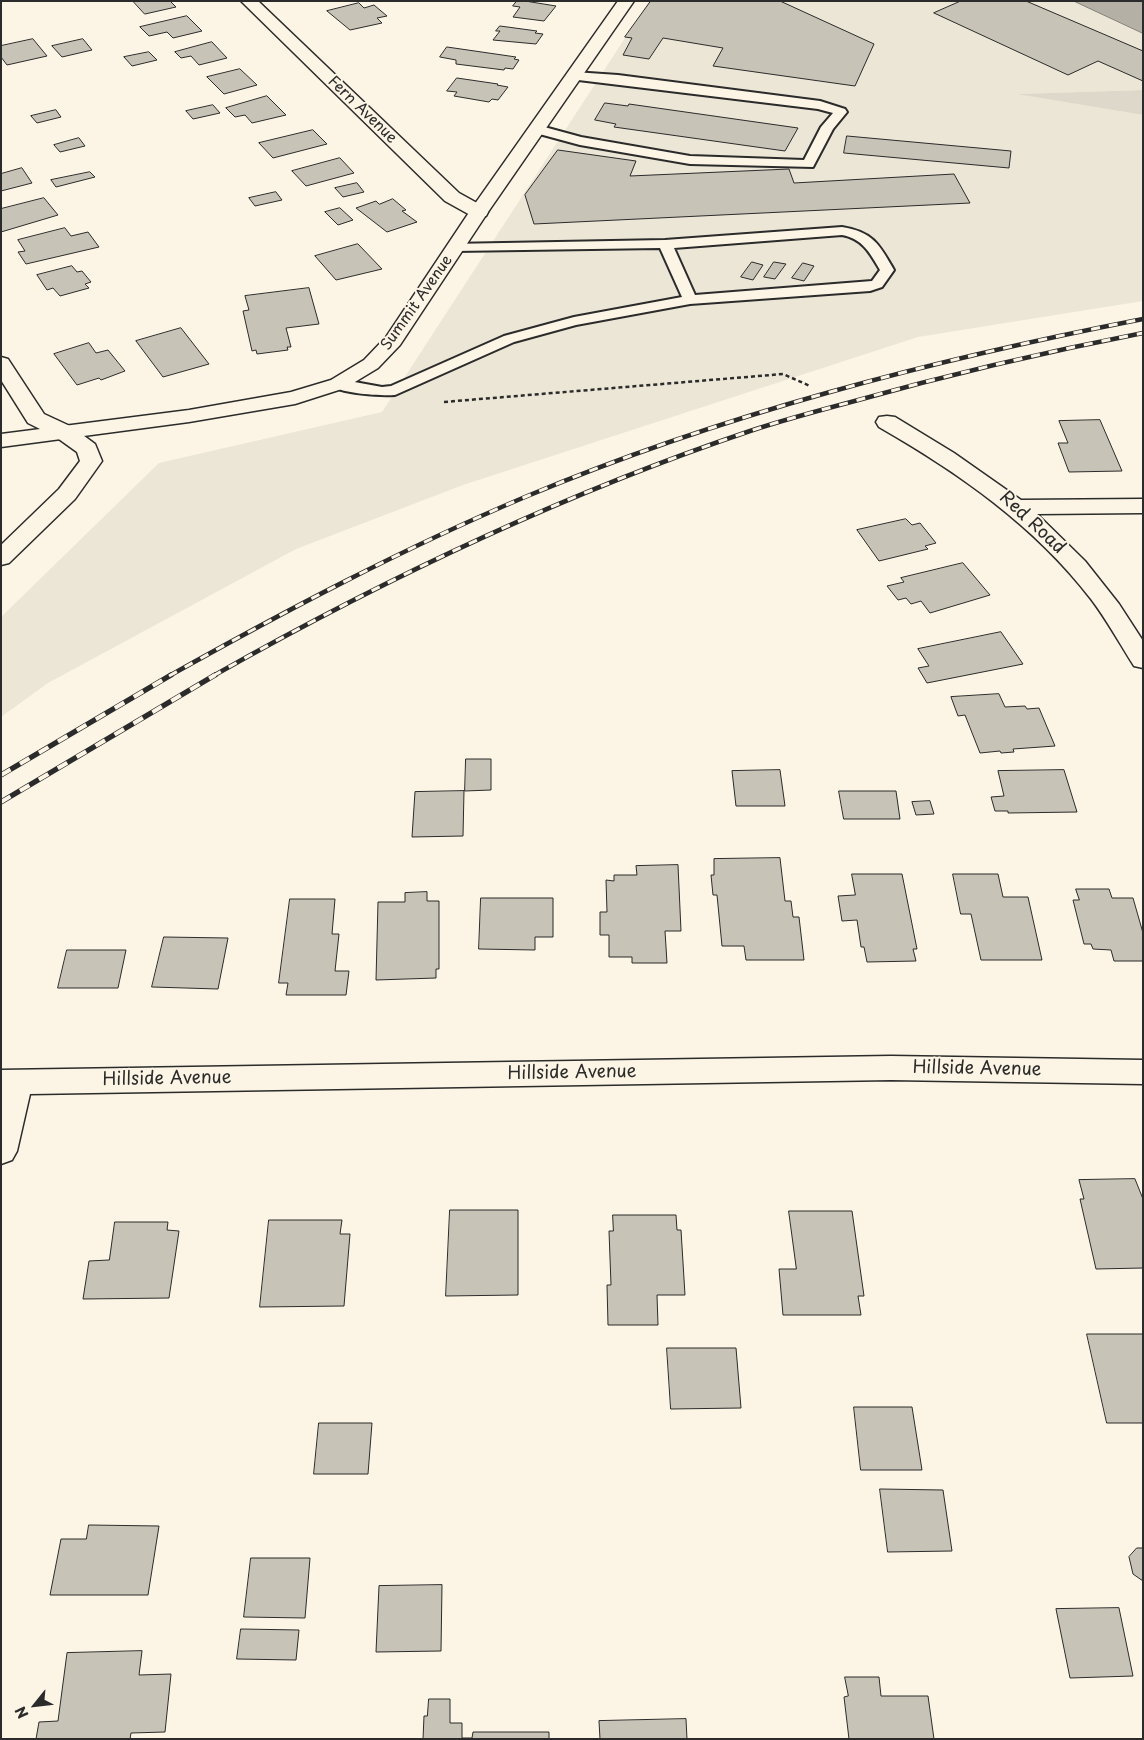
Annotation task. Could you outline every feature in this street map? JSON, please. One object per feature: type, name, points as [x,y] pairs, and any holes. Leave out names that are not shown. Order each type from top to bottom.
[{"type":"street","name":"Fern Avenue","points":[[249,1],[452,197],[479,212]]},
{"type":"street","name":"Summit Avenue","points":[[1,441],[189,416],[295,398],[338,384],[371,364],[384,353],[479,212],[626,1]]},
{"type":"street","points":[[1,363],[36,418],[64,432],[87,449],[91,461],[67,494],[1,558]]},
{"type":"street","name":"Red Road","points":[[886,422],[943,454],[1018,507],[1059,546],[1099,593],[1143,660]]},
{"type":"street","points":[[1018,507],[1143,506]]},
{"type":"street","name":"Hillside Avenue","points":[[9,1082],[891,1068],[1143,1072]]},
{"type":"street","points":[[1,1151],[9,1082]]},
{"type":"lane","points":[[537,129],[580,141],[690,160],[808,164],[826,127],[841,112],[820,105],[618,79],[574,76]]},
{"type":"lane","points":[[338,384],[382,392],[395,390],[509,339],[528,333],[574,322],[690,300],[870,287],[877,284],[887,270],[869,240],[852,232],[665,244],[455,247]]},
{"type":"lane","points":[[665,244],[690,300]]},
{"type":"path","points":[[440,402],[783,374],[810,386]]},
{"type":"shaded area","points":[[649,1],[1074,1],[1143,33],[1143,90],[1020,94],[1143,115],[1143,301],[918,337],[463,485],[296,549],[48,683],[1,717],[1,617],[159,463],[382,412]]},
{"type":"shaded area","points":[[1074,1],[1143,1],[1143,33]]},
{"type":"shaded area","points":[[1143,90],[1143,115],[1017,94]]},
{"type":"building","points":[[133,1],[170,1],[176,7],[145,14]]},
{"type":"building","points":[[517,1],[556,6],[544,21],[513,17],[520,7],[513,6]]},
{"type":"building","points":[[651,1],[780,1],[874,44],[855,86],[713,66],[723,48],[663,38],[649,59],[623,55],[632,38],[625,37]]},
{"type":"building","points":[[961,1],[1026,1],[1143,51],[1143,81],[1098,61],[1068,75],[934,13]]},
{"type":"building","points":[[359,3],[364,8],[374,5],[387,16],[377,18],[382,23],[350,30],[327,11]]},
{"type":"building","points":[[187,16],[202,31],[173,38],[167,32],[149,36],[140,27]]},
{"type":"building","points":[[500,26],[537,31],[535,33],[543,34],[536,44],[493,40],[500,31],[496,31]]},
{"type":"building","points":[[33,39],[47,56],[7,65],[1,57],[1,46]]},
{"type":"building","points":[[83,39],[92,50],[62,57],[52,46]]},
{"type":"building","points":[[212,42],[227,58],[199,65],[191,56],[181,58],[175,52]]},
{"type":"building","points":[[447,47],[516,57],[514,59],[519,60],[513,69],[505,68],[504,70],[456,64],[456,60],[440,57]]},
{"type":"building","points":[[149,52],[157,60],[132,66],[124,57]]},
{"type":"building","points":[[240,69],[257,85],[224,94],[207,77]]},
{"type":"building","points":[[457,78],[508,87],[498,100],[492,99],[489,102],[454,96],[457,92],[447,91]]},
{"type":"building","points":[[267,96],[286,115],[252,123],[245,115],[235,117],[226,108]]},
{"type":"building","points":[[605,103],[628,106],[629,104],[798,128],[785,151],[614,127],[616,124],[595,120]]},
{"type":"building","points":[[213,105],[220,113],[193,119],[186,111]]},
{"type":"building","points":[[56,110],[61,117],[37,123],[31,116]]},
{"type":"building","points":[[313,130],[327,144],[273,158],[259,143]]},
{"type":"building","points":[[847,136],[1011,151],[1009,168],[844,153]]},
{"type":"building","points":[[79,138],[85,146],[60,152],[54,145]]},
{"type":"building","points":[[558,150],[636,161],[630,176],[789,169],[794,183],[954,174],[970,203],[534,224],[525,195]]},
{"type":"building","points":[[340,158],[354,173],[306,186],[292,171]]},
{"type":"building","points":[[22,168],[32,183],[1,191],[1,174]]},
{"type":"building","points":[[90,172],[95,177],[56,187],[51,180]]},
{"type":"building","points":[[357,183],[364,192],[343,197],[335,188]]},
{"type":"building","points":[[276,192],[282,200],[255,206],[249,198]]},
{"type":"building","points":[[44,198],[58,215],[1,232],[1,209]]},
{"type":"building","points":[[393,199],[406,210],[402,211],[417,222],[387,232],[356,208],[376,201],[379,204]]},
{"type":"building","points":[[340,208],[353,220],[338,225],[325,212]]},
{"type":"building","points":[[65,228],[71,236],[88,232],[99,247],[26,264],[18,252],[25,251],[18,240]]},
{"type":"building","points":[[358,244],[382,269],[336,280],[315,256]]},
{"type":"building","points":[[752,262],[763,265],[753,280],[741,277]]},
{"type":"building","points":[[774,262],[786,264],[775,279],[764,277]]},
{"type":"building","points":[[803,263],[814,266],[804,281],[792,278]]},
{"type":"building","points":[[72,266],[77,272],[82,271],[91,282],[85,284],[89,288],[60,296],[53,288],[47,290],[37,275]]},
{"type":"building","points":[[309,288],[319,324],[286,328],[291,347],[287,347],[288,350],[257,354],[256,350],[252,351],[243,311],[249,310],[245,296]]},
{"type":"building","points":[[181,328],[209,364],[163,377],[136,341]]},
{"type":"building","points":[[89,343],[96,353],[108,350],[125,371],[101,380],[99,378],[77,385],[54,354]]},
{"type":"building","points":[[1100,420],[1122,471],[1069,472],[1058,443],[1068,443],[1059,421]]},
{"type":"building","points":[[906,519],[912,525],[920,523],[936,543],[925,546],[928,549],[879,561],[857,530]]},
{"type":"building","points":[[963,563],[990,595],[930,613],[921,601],[911,604],[906,598],[898,600],[887,586],[904,582],[901,578]]},
{"type":"building","points":[[1001,632],[1023,664],[927,683],[918,668],[929,666],[918,649]]},
{"type":"building","points":[[999,694],[1005,707],[1025,706],[1027,709],[1039,708],[1055,746],[1013,749],[1014,752],[980,753],[965,715],[958,716],[951,697]]},
{"type":"building","points":[[466,759],[491,759],[491,790],[465,791]]},
{"type":"building","points":[[780,770],[785,806],[736,806],[732,771]]},
{"type":"building","points":[[1064,770],[1077,812],[1008,813],[1008,811],[995,811],[991,797],[1004,796],[998,771]]},
{"type":"building","points":[[464,791],[463,836],[412,837],[415,792]]},
{"type":"building","points":[[839,791],[896,791],[900,819],[844,819]]},
{"type":"building","points":[[930,801],[934,814],[916,815],[912,802]]},
{"type":"building","points":[[780,858],[785,901],[791,901],[793,917],[799,917],[804,960],[746,960],[744,946],[722,946],[717,895],[713,895],[711,875],[714,875],[714,859]]},
{"type":"building","points":[[678,865],[681,931],[665,931],[667,963],[632,963],[632,957],[609,957],[609,935],[600,935],[600,912],[607,912],[606,880],[614,881],[614,875],[637,875],[636,866]]},
{"type":"building","points":[[852,874],[902,874],[917,949],[913,949],[916,961],[867,962],[864,947],[861,947],[857,920],[842,921],[838,896],[855,895]]},
{"type":"building","points":[[953,874],[998,874],[1003,897],[1028,897],[1042,960],[981,960],[971,914],[961,914]]},
{"type":"building","points":[[1076,889],[1109,889],[1112,898],[1133,898],[1143,933],[1143,961],[1114,961],[1111,950],[1093,949],[1091,944],[1084,944],[1073,900],[1079,900]]},
{"type":"building","points":[[427,892],[427,901],[439,901],[439,969],[436,969],[436,978],[376,980],[378,902],[405,902],[405,893]]},
{"type":"building","points":[[481,898],[553,898],[553,937],[535,937],[535,950],[479,949]]},
{"type":"building","points":[[290,899],[335,899],[332,934],[339,934],[335,971],[349,971],[346,995],[286,995],[288,983],[279,983]]},
{"type":"building","points":[[164,937],[228,938],[218,989],[152,987]]},
{"type":"building","points":[[67,950],[126,950],[118,988],[58,988]]},
{"type":"building","points":[[1135,1179],[1143,1199],[1143,1268],[1096,1269],[1080,1199],[1084,1199],[1079,1180]]},
{"type":"building","points":[[450,1210],[518,1210],[518,1295],[446,1296]]},
{"type":"building","points":[[789,1211],[852,1211],[864,1296],[858,1296],[861,1315],[783,1315],[779,1269],[796,1269]]},
{"type":"building","points":[[613,1215],[676,1215],[677,1230],[681,1230],[685,1295],[657,1295],[658,1325],[608,1325],[607,1285],[611,1285],[609,1231],[613,1231]]},
{"type":"building","points":[[269,1220],[342,1220],[340,1234],[350,1234],[344,1306],[260,1307]]},
{"type":"building","points":[[115,1222],[168,1222],[167,1230],[179,1231],[169,1298],[83,1299],[89,1261],[109,1260]]},
{"type":"building","points":[[1087,1334],[1143,1334],[1143,1423],[1107,1423]]},
{"type":"building","points":[[667,1348],[736,1348],[741,1408],[671,1409]]},
{"type":"building","points":[[854,1407],[912,1407],[922,1470],[861,1470]]},
{"type":"building","points":[[319,1423],[372,1423],[368,1474],[314,1474]]},
{"type":"building","points":[[880,1489],[943,1490],[952,1551],[888,1552]]},
{"type":"building","points":[[89,1525],[159,1526],[148,1595],[50,1595],[61,1539],[86,1539]]},
{"type":"building","points":[[1137,1548],[1143,1548],[1143,1581],[1133,1574],[1129,1557]]},
{"type":"building","points":[[251,1558],[310,1558],[305,1618],[244,1617]]},
{"type":"building","points":[[442,1585],[441,1651],[376,1652],[379,1586]]},
{"type":"building","points":[[1119,1608],[1133,1676],[1070,1678],[1056,1609]]},
{"type":"building","points":[[241,1629],[299,1630],[296,1660],[237,1659]]},
{"type":"building","points":[[142,1651],[139,1675],[171,1674],[165,1732],[131,1733],[130,1739],[36,1739],[39,1722],[58,1721],[67,1653]]},
{"type":"building","points":[[845,1677],[879,1677],[881,1696],[928,1696],[934,1739],[849,1739],[844,1697],[848,1696]]},
{"type":"building","points":[[429,1699],[450,1699],[450,1723],[462,1723],[462,1738],[472,1738],[473,1732],[549,1732],[549,1739],[423,1739],[424,1716],[427,1716]]},
{"type":"building","points":[[686,1719],[687,1739],[600,1739],[599,1721]]},
{"type":"railway","points":[[169,676],[256,628],[389,559],[479,517],[600,467],[675,440],[829,392],[985,352],[1143,319]]},
{"type":"railway","points":[[213,676],[409,572],[543,511],[611,482],[680,456],[775,423],[887,392],[996,364],[1143,333]]},
{"type":"railway","points":[[1,775],[171,675]]},
{"type":"railway","points":[[1,802],[215,675]]}]
